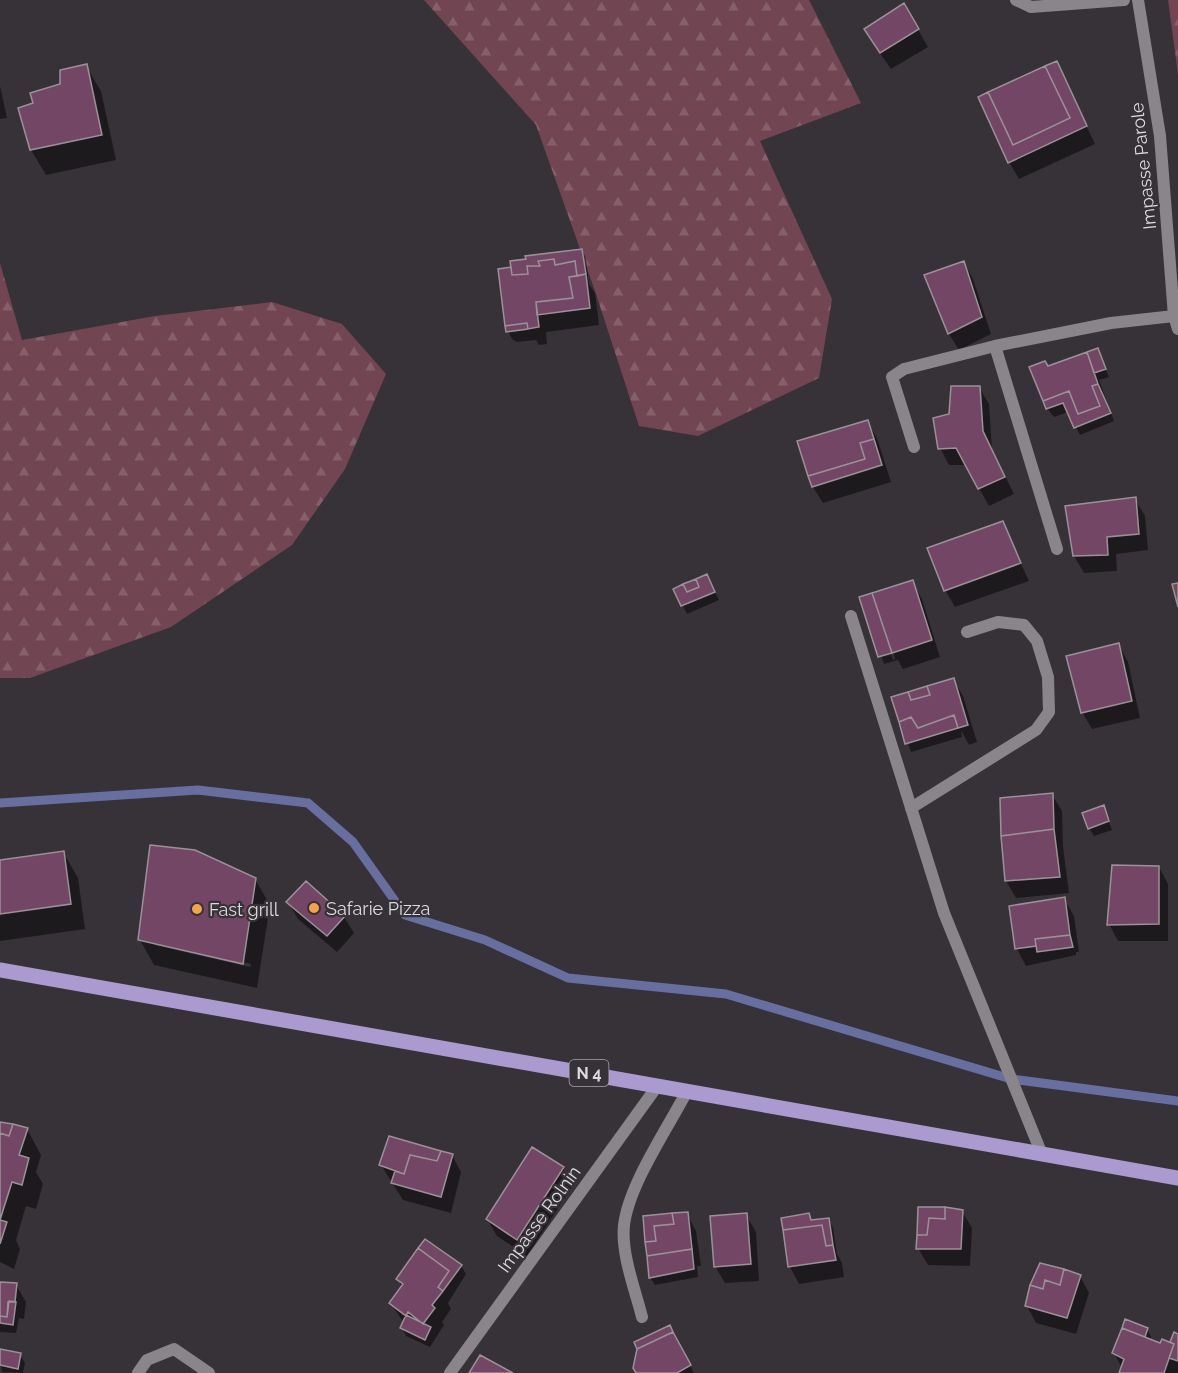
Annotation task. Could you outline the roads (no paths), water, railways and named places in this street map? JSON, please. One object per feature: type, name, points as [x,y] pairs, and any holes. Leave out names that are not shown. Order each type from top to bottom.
[{"type":"main road","name":"N 4","points":[[0,970],[1178,1178]]},
{"type":"street","points":[[1016,0],[1031,7],[1124,0]]},
{"type":"street","name":"Impasse Parole","points":[[1138,0],[1160,136],[1174,316],[1178,329]]},
{"type":"street","points":[[914,447],[892,377],[904,369],[995,346],[1111,323],[1174,316]]},
{"type":"street","points":[[995,346],[1057,549]]},
{"type":"street","points":[[851,616],[944,913],[1041,1152]]},
{"type":"street","points":[[911,808],[1036,730],[1048,712],[1048,677],[1037,641],[1024,625],[998,622],[967,632]]},
{"type":"street","name":"Impasse Rolnin","points":[[450,1373],[658,1085]]},
{"type":"street","points":[[642,1317],[628,1262],[624,1227],[631,1197],[687,1091]]},
{"type":"street","points":[[138,1373],[147,1360],[174,1349],[208,1373]]},
{"type":"waterway","points":[[0,803],[198,790],[308,803],[353,842],[405,915],[485,940],[568,978],[726,994],[1011,1079],[1178,1101]]},
{"type":"place","name":"Safarie Pizza","points":[[314,908]]},
{"type":"place","name":"Fast grill","points":[[197,909]]}]
